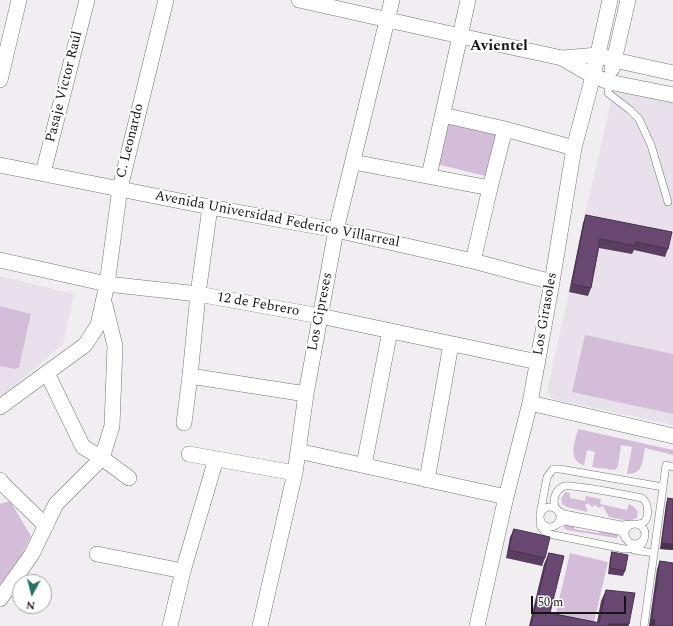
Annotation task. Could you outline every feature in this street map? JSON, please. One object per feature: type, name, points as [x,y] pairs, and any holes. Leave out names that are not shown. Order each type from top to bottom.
[{"type":"street","points":[[0,80],[19,0]]},
{"type":"street","name":"Pasaje Victor Raúl","points":[[43,173],[87,0]]},
{"type":"street","name":"C. Leonardo","points":[[0,407],[85,345],[98,324],[107,284],[120,188],[166,0]]},
{"type":"street","points":[[299,0],[562,58],[598,55],[673,73]]},
{"type":"street","name":"Los Cipreses","points":[[260,626],[295,473],[306,394],[336,230],[392,0]]},
{"type":"street","points":[[429,176],[468,0]]},
{"type":"street","name":"Los Girasoles","points":[[477,626],[506,497],[530,404],[574,148],[594,76],[610,0]]},
{"type":"street","points":[[609,82],[628,0]]},
{"type":"street","points":[[562,58],[594,76],[609,82],[673,95]]},
{"type":"street","points":[[443,115],[505,129],[574,148]]},
{"type":"street","points":[[473,261],[505,129]]},
{"type":"street","points":[[353,162],[490,188]]},
{"type":"street","name":"Avenida Universidad Federico Villarreal","points":[[0,165],[210,207],[336,230],[473,261],[552,282]]},
{"type":"street","points":[[184,423],[198,294],[210,207]]},
{"type":"street","name":"12 de Febrero","points":[[0,260],[107,284],[198,294],[320,316],[538,362]]},
{"type":"street","points":[[0,599],[32,554],[56,504],[102,458],[112,426],[115,346],[104,300]]},
{"type":"street","points":[[364,466],[390,331]]},
{"type":"street","points":[[427,480],[451,344]]},
{"type":"street","points":[[47,373],[83,446],[129,478]]},
{"type":"street","points":[[190,376],[306,394]]},
{"type":"street","points":[[530,404],[673,436]]},
{"type":"street","points":[[298,451],[506,497]]},
{"type":"street","points":[[189,454],[295,473]]},
{"type":"street","points":[[170,626],[182,571],[216,459]]},
{"type":"street","points":[[0,480],[46,526]]},
{"type":"street","points":[[97,554],[182,571]]},
{"type":"lane","points":[[609,82],[608,93],[639,119],[651,145],[668,202]]},
{"type":"lane","points":[[644,626],[666,465],[673,467]]},
{"type":"lane","points":[[654,553],[624,549],[549,534],[540,526],[540,516],[547,477],[553,469],[663,487]]},
{"type":"lane","points":[[558,524],[560,521],[560,515],[557,509],[554,505],[554,499],[560,488],[566,486],[642,498],[648,506],[647,518],[643,524],[621,525],[572,516],[564,514],[557,509],[547,507],[540,516],[542,524],[552,527],[558,524],[564,521],[619,531],[623,533],[625,538],[630,543],[636,544],[642,541],[645,535]]},
{"type":"lane","points":[[624,549],[640,547],[643,544],[645,532],[641,526],[633,524],[628,526],[625,531],[625,538]]},
{"type":"shaded area","points":[[614,89],[673,102],[673,425],[552,399],[547,391],[583,223]]},
{"type":"shaded area","points":[[448,120],[500,132],[489,177],[437,164]]},
{"type":"shaded area","points":[[0,276],[74,294],[63,344],[0,398]]},
{"type":"shaded area","points":[[0,306],[31,314],[19,367],[15,369],[0,366]]},
{"type":"shaded area","points":[[585,335],[673,354],[673,414],[572,392]]},
{"type":"shaded area","points":[[578,429],[673,450],[673,455],[645,448],[641,466],[637,472],[627,474],[632,447],[621,445],[618,466],[615,470],[592,467],[595,452],[587,450],[584,466],[575,459],[574,455],[574,446]]},
{"type":"shaded area","points":[[565,492],[570,493],[570,498],[585,501],[586,496],[601,499],[600,504],[627,510],[629,504],[636,509],[637,518],[629,521],[609,517],[603,506],[599,508],[595,505],[592,507],[588,503],[585,505],[588,512],[567,507],[562,504],[561,499]]},
{"type":"shaded area","points":[[10,501],[31,536],[8,583],[0,585],[0,504]]},
{"type":"shaded area","points":[[565,524],[575,526],[574,529],[599,533],[600,530],[618,534],[618,537],[616,538],[567,530],[564,528]]},
{"type":"shaded area","points":[[570,553],[608,562],[593,626],[555,617]]},
{"type":"building","points":[[586,215],[672,232],[668,249],[636,242],[635,246],[600,239],[591,288],[572,284]]},
{"type":"building","points":[[668,498],[673,499],[673,544],[662,543]]},
{"type":"building","points":[[514,529],[550,537],[545,558],[509,550]]},
{"type":"building","points":[[612,552],[628,555],[625,571],[610,568]]},
{"type":"building","points":[[549,553],[564,556],[550,613],[599,623],[606,590],[635,593],[629,624],[608,624],[608,626],[531,626]]},
{"type":"building","points":[[660,561],[673,563],[673,626],[654,626],[655,620],[652,619]]},
{"type":"district","name":"Avientel","points":[[499,47]]}]
